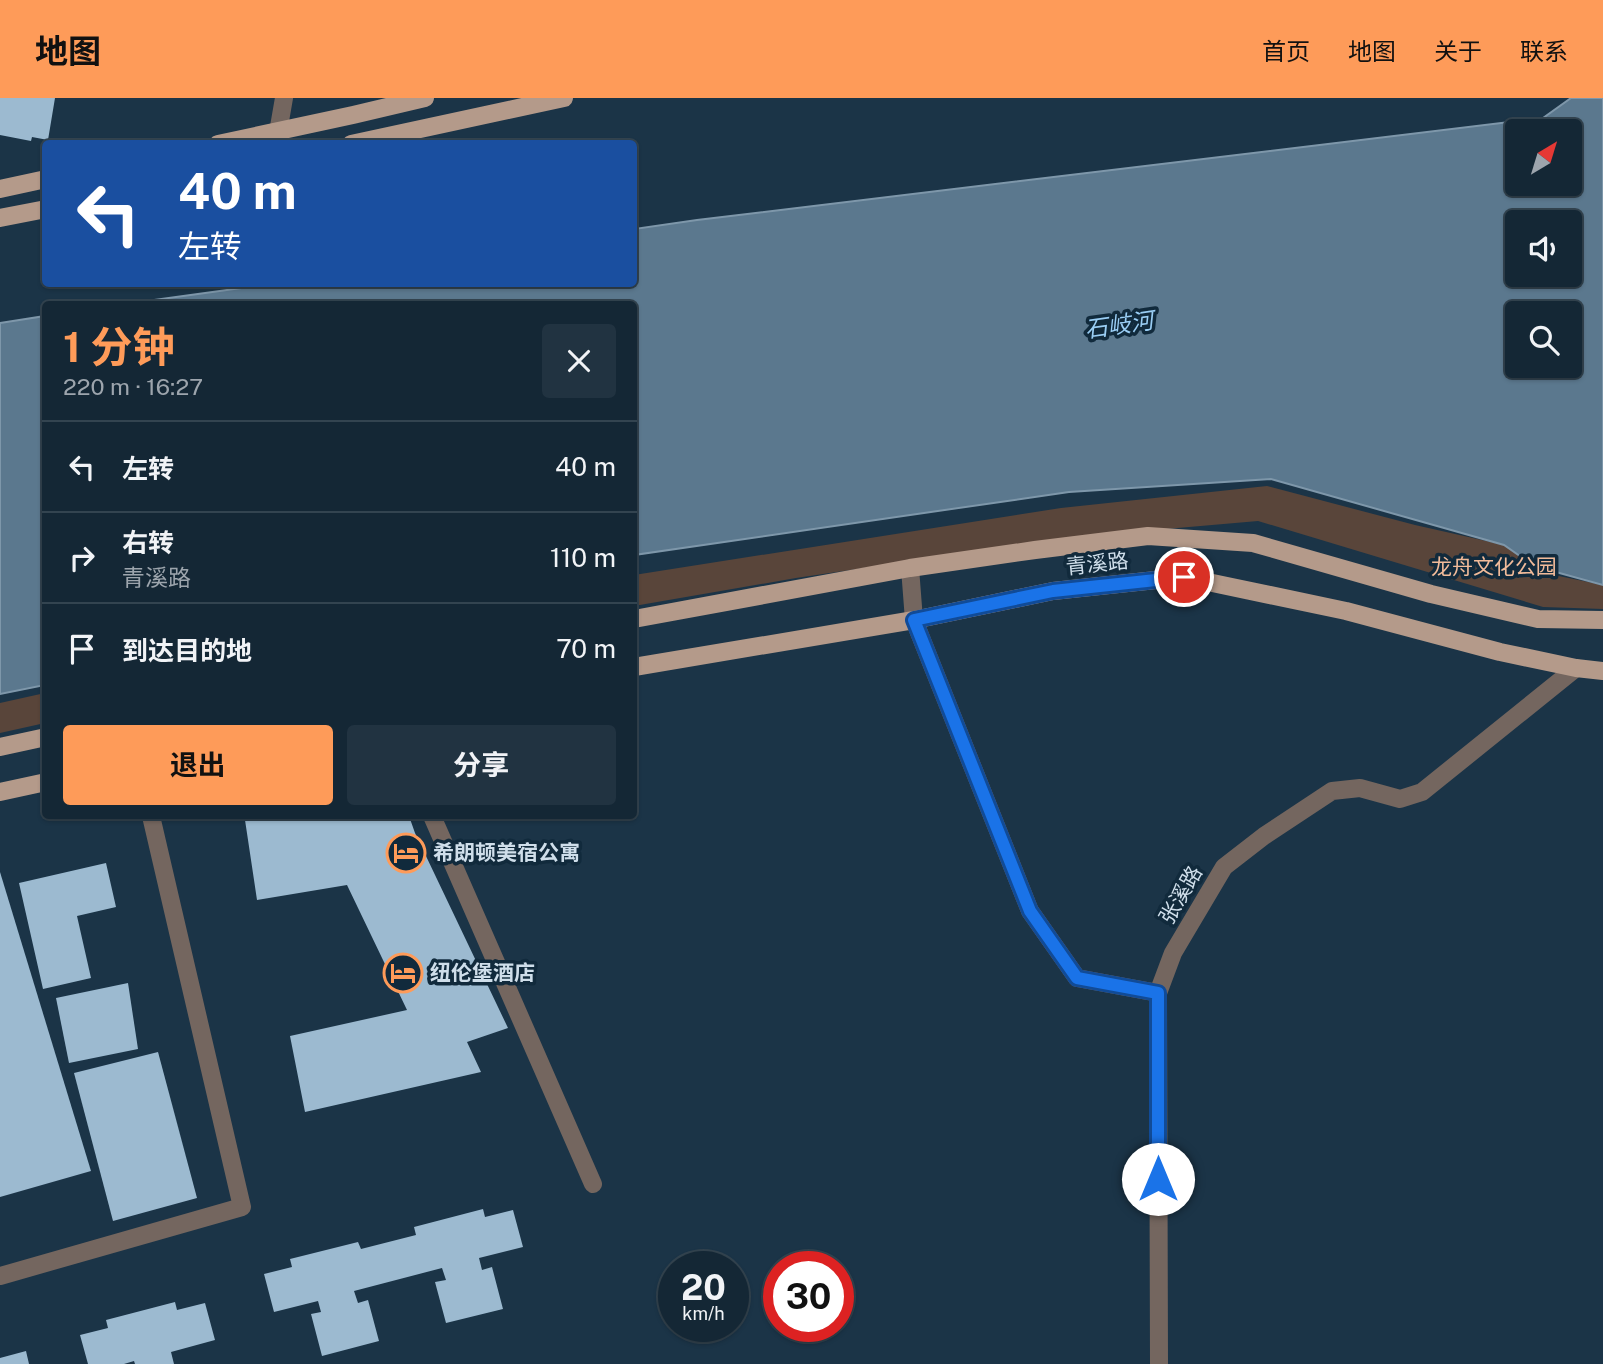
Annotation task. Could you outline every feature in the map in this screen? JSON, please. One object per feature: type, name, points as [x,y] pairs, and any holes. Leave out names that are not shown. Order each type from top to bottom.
[{"type":"main road","points":[[252,140],[277,137],[425,98]]},
{"type":"main road","points":[[370,140],[564,98]]},
{"type":"main road","points":[[0,189],[42,181]]},
{"type":"main road","points":[[0,218],[42,210]]},
{"type":"main road","name":"青溪路","points":[[637,617],[910,568],[1149,536],[1253,543],[1431,594],[1538,619],[1603,620]]},
{"type":"main road","name":"青溪路","points":[[637,666],[914,620],[1053,591],[1184,577],[1346,611],[1500,652],[1603,671]]},
{"type":"main road","points":[[0,747],[42,738]]},
{"type":"main road","points":[[0,792],[42,783]]},
{"type":"street","points":[[277,137],[284,98]]},
{"type":"street","points":[[910,568],[914,620],[1030,911],[1077,978],[1158,993]]},
{"type":"street","name":"张溪路","points":[[1159,1364],[1158,993],[1173,953],[1224,867],[1264,836],[1332,791],[1360,788],[1400,799],[1422,792],[1576,668]]},
{"type":"street","points":[[0,1276],[242,1207],[152,819]]},
{"type":"street","points":[[433,819],[593,1184]]},
{"type":"green space","name":"龙舟文化公园","points":[[1267,486],[1504,545],[1539,572],[1603,585],[1603,609],[1543,607],[1258,521],[1074,537],[796,578],[637,605],[637,575],[1061,508]]},
{"type":"green space","points":[[42,694],[42,724],[0,733],[0,703]]},
{"type":"water","name":"石岐河","points":[[1571,98],[1603,98],[1603,585],[1534,566],[1504,545],[1271,479],[1069,492],[637,555],[637,301],[147,301],[248,287],[637,287],[637,229],[1505,123],[1505,196],[1582,196],[1582,119],[1535,119],[1543,118]]},
{"type":"water","points":[[42,316],[42,686],[0,694],[0,323]]},
{"type":"building","points":[[0,98],[55,98],[48,140],[32,137],[31,141],[0,135]]},
{"type":"building","points":[[410,819],[508,1028],[467,1042],[481,1072],[305,1112],[290,1036],[407,1010],[347,885],[257,900],[245,820]]},
{"type":"building","points":[[106,863],[116,907],[77,916],[91,978],[43,989],[19,883]]},
{"type":"building","points":[[0,872],[91,1171],[0,1197]]},
{"type":"building","points":[[128,983],[138,1049],[69,1063],[56,998]]},
{"type":"building","points":[[158,1052],[197,1198],[113,1221],[74,1073]]},
{"type":"building","points":[[483,1209],[485,1217],[513,1210],[523,1247],[479,1258],[482,1270],[492,1267],[503,1309],[446,1323],[435,1282],[446,1280],[442,1268],[354,1291],[358,1303],[368,1300],[379,1341],[322,1356],[311,1314],[321,1312],[318,1301],[274,1312],[264,1274],[292,1267],[290,1259],[358,1242],[361,1249],[416,1235],[414,1227]]},
{"type":"building","points":[[175,1302],[177,1310],[205,1303],[215,1340],[171,1352],[174,1364],[135,1364],[134,1361],[124,1364],[88,1364],[80,1335],[108,1328],[106,1320]]},
{"type":"building","points":[[26,1351],[29,1364],[0,1364],[0,1358]]},
{"type":"place","name":"希朗顿美宿公寓","points":[[406,853]]},
{"type":"place","name":"纽伦堡酒店","points":[[403,973]]},
{"type":"route","points":[[1158,1179],[1158,993],[1077,978],[1030,911],[914,620],[1053,591],[1184,577]]}]
